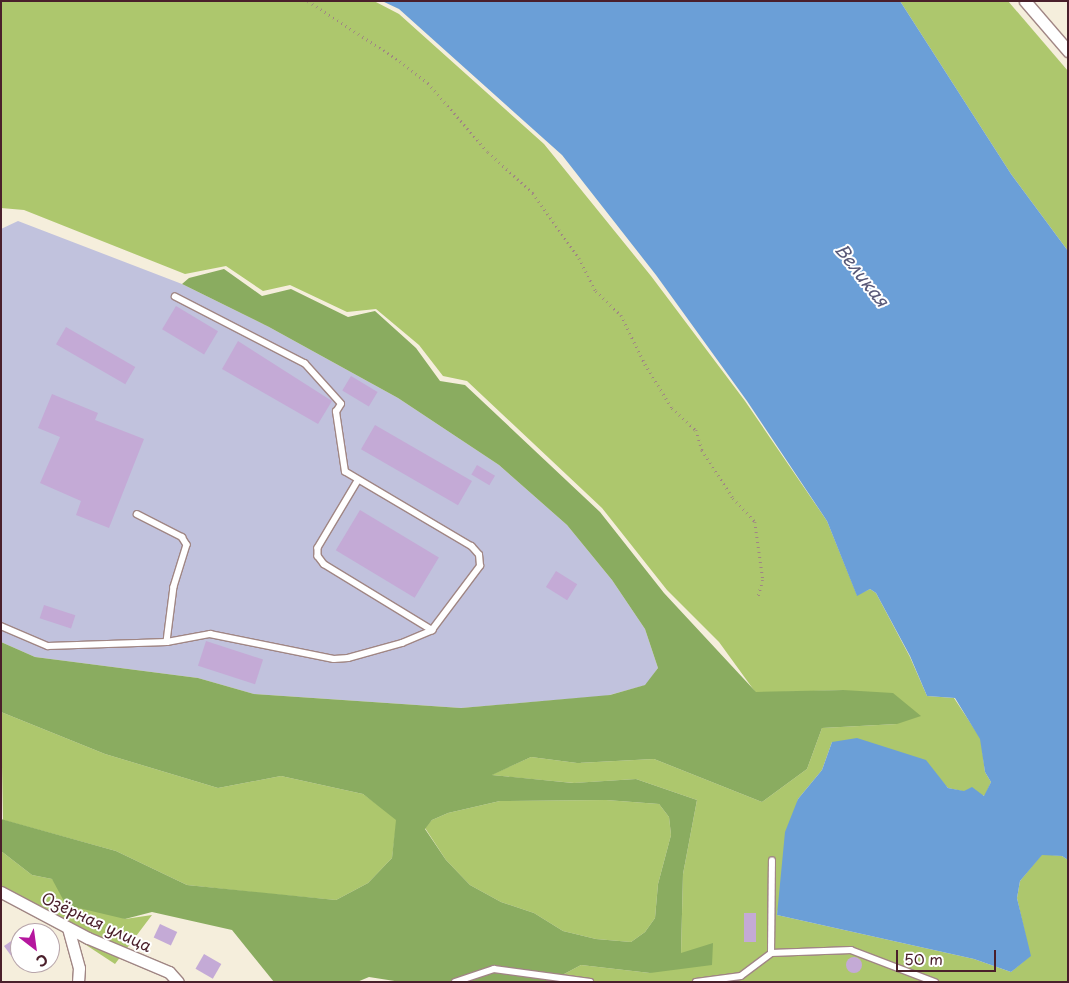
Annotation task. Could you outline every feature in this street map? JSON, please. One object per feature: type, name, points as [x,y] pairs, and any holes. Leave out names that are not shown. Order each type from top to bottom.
[{"type":"street","points":[[1025,1],[1068,50]]},
{"type":"street","name":"Озёрная улица","points":[[1,892],[68,928],[169,972],[178,982]]},
{"type":"street","points":[[68,928],[79,968],[78,982]]},
{"type":"lane","points":[[1,626],[48,646],[168,642],[210,634],[334,659],[402,643],[432,630],[480,566],[479,555],[472,547],[358,482],[345,472],[336,412],[341,404],[305,364],[175,297]]},
{"type":"lane","points":[[358,482],[318,548],[318,556],[324,564],[432,630]]},
{"type":"lane","points":[[137,514],[182,537],[187,545],[174,587],[168,642]]},
{"type":"lane","points":[[771,953],[772,861]]},
{"type":"lane","points":[[696,982],[741,976],[771,953],[851,950],[935,982]]},
{"type":"lane","points":[[455,982],[494,969],[590,982]]},
{"type":"path","points":[[308,1],[400,60],[428,83],[488,152],[533,193],[579,258],[596,291],[621,315],[645,364],[672,408],[696,430],[702,450],[733,498],[755,522],[763,580],[758,598]]},
{"type":"shaded area","points":[[18,221],[182,284],[269,327],[398,398],[499,465],[567,525],[612,580],[645,629],[658,668],[646,685],[606,696],[461,708],[254,694],[198,678],[35,657],[1,642],[1,229]]},
{"type":"green space","points":[[1,1],[374,1],[399,14],[544,144],[651,276],[745,401],[827,521],[857,595],[870,589],[876,593],[910,657],[927,696],[954,698],[981,739],[985,772],[991,782],[985,796],[948,788],[939,778],[832,742],[822,770],[798,799],[777,915],[974,959],[1011,972],[1030,956],[1017,898],[1020,881],[1042,854],[1062,856],[1068,860],[1068,982],[549,982],[581,965],[650,973],[681,954],[683,874],[697,800],[636,779],[574,783],[491,775],[531,757],[577,763],[654,759],[762,802],[807,769],[822,728],[897,724],[843,690],[756,693],[719,642],[667,590],[602,508],[467,381],[443,376],[419,345],[376,309],[347,312],[290,285],[263,291],[226,266],[185,274],[24,210],[1,208]]},
{"type":"green space","points":[[900,1],[1008,1],[1068,71],[1068,251],[1011,174]]},
{"type":"green space","points":[[224,269],[262,296],[291,289],[348,317],[375,311],[416,348],[440,381],[465,385],[600,512],[664,593],[756,692],[843,690],[893,693],[921,716],[897,724],[822,728],[807,769],[762,802],[654,759],[577,763],[531,757],[492,775],[573,783],[636,779],[697,800],[683,874],[681,953],[713,943],[712,965],[650,973],[581,965],[549,982],[401,982],[369,977],[357,982],[274,982],[232,930],[152,912],[125,919],[66,905],[52,879],[32,875],[1,851],[1,819],[116,851],[187,885],[336,900],[368,883],[392,858],[396,820],[363,794],[281,776],[218,788],[105,754],[1,712],[1,642],[35,657],[198,678],[254,694],[461,708],[610,695],[645,685],[658,668],[645,629],[612,580],[567,525],[499,465],[398,398],[269,327],[182,284],[189,278]],"holes":[[[606,800],[659,804],[669,817],[671,835],[658,884],[655,918],[645,932],[631,942],[596,939],[563,931],[534,913],[501,902],[470,885],[446,860],[425,829],[432,820],[448,813],[500,801]]]},
{"type":"green space","points":[[1,712],[105,754],[218,788],[281,776],[363,794],[397,819],[392,858],[368,883],[336,900],[260,893],[187,885],[116,851],[3,820]]},
{"type":"green space","points":[[606,800],[659,804],[669,817],[671,835],[658,884],[655,918],[645,932],[631,942],[596,939],[563,931],[534,913],[501,902],[470,885],[446,860],[425,828],[432,820],[448,813],[500,801]]},
{"type":"green space","points":[[1,851],[32,875],[52,879],[125,919],[152,915],[115,964],[60,928],[60,923],[53,923],[1,895]]},
{"type":"water","name":"Великая","points":[[382,1],[900,1],[1011,174],[1068,251],[1068,860],[1062,856],[1042,855],[1020,881],[1017,898],[1031,956],[1011,972],[974,959],[777,915],[785,832],[798,799],[822,770],[832,742],[857,738],[926,760],[948,788],[964,791],[972,787],[984,796],[991,782],[985,772],[980,739],[955,698],[927,696],[910,656],[876,593],[870,589],[857,596],[827,521],[747,401],[656,275],[562,155],[399,9]]},
{"type":"building","points":[[176,306],[218,331],[204,354],[162,329]]},
{"type":"building","points":[[66,327],[135,367],[125,384],[56,344]]},
{"type":"building","points":[[238,341],[332,401],[318,424],[222,369]]},
{"type":"building","points":[[351,376],[378,392],[369,407],[342,391]]},
{"type":"building","points":[[52,394],[98,413],[95,420],[144,439],[109,528],[76,515],[81,501],[40,483],[60,437],[38,428]]},
{"type":"building","points":[[375,425],[472,481],[458,505],[361,449]]},
{"type":"building","points":[[477,465],[495,476],[489,485],[471,474]]},
{"type":"building","points":[[360,510],[439,557],[415,598],[336,550]]},
{"type":"building","points":[[556,571],[577,584],[567,600],[546,587]]},
{"type":"building","points":[[44,605],[75,615],[71,629],[40,618]]},
{"type":"building","points":[[206,641],[263,660],[255,684],[198,666]]},
{"type":"building","points":[[744,913],[756,913],[756,942],[744,942]]},
{"type":"building","points":[[160,924],[177,932],[171,946],[154,938]]},
{"type":"building","points":[[10,942],[10,954],[4,946]]},
{"type":"building","points":[[204,954],[221,964],[213,979],[196,969]]},
{"type":"building","points":[[854,957],[862,965],[854,973],[846,965]]}]
